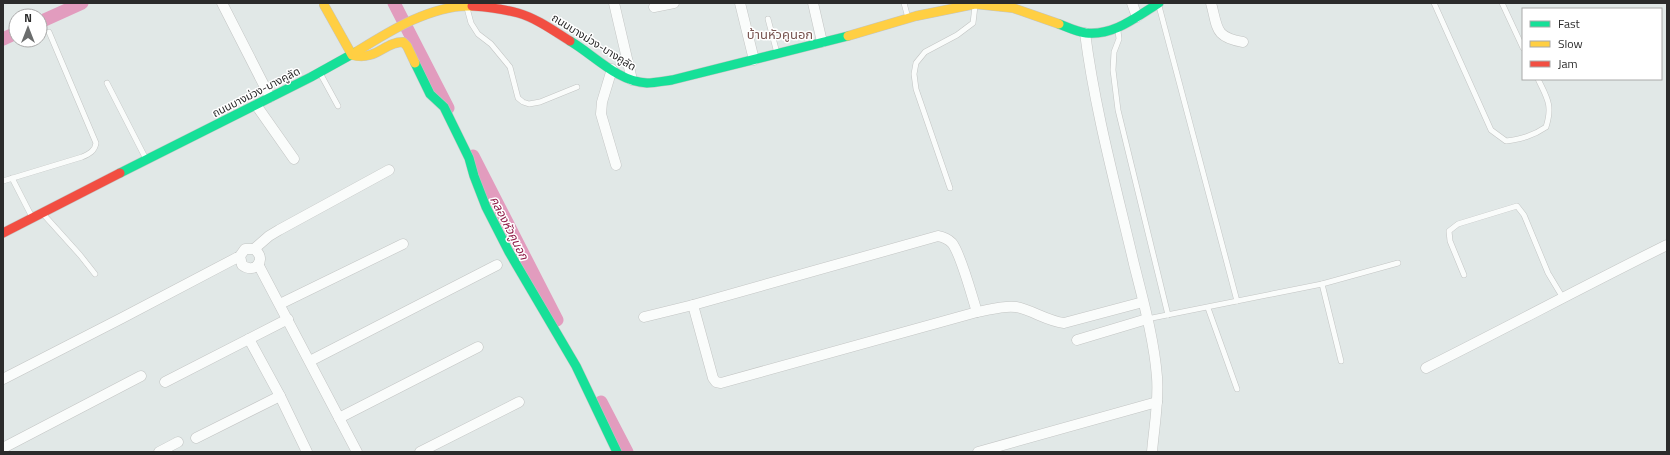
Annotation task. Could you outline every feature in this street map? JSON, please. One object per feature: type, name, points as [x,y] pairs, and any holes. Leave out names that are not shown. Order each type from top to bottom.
[{"type":"street","points":[[222,3],[270,97]]},
{"type":"street","points":[[614,3],[632,80]]},
{"type":"street","points":[[654,7],[674,3]]},
{"type":"street","points":[[740,3],[754,60]]},
{"type":"street","points":[[813,3],[822,42]]},
{"type":"street","points":[[1132,3],[1137,17]]},
{"type":"street","name":"ถนนบางม่วง-บางคูลัด","points":[[3,233],[320,72],[352,55],[387,33],[424,16],[454,7],[489,5],[519,13],[540,23],[632,80],[647,83],[672,80],[777,54],[908,18],[975,4],[991,4],[1013,8],[1085,33],[1104,32],[1117,29],[1159,3]]},
{"type":"street","points":[[1211,3],[1220,33],[1229,40],[1243,42]]},
{"type":"street","points":[[324,5],[352,55],[366,57],[397,42],[403,42],[407,46],[430,94],[444,107],[469,158],[486,207],[510,252],[576,366],[617,452]]},
{"type":"street","points":[[1085,33],[1090,72],[1099,118],[1147,319],[1157,375],[1157,402],[1152,452]]},
{"type":"street","points":[[612,69],[602,102],[601,114],[616,165]]},
{"type":"street","points":[[256,105],[294,159]]},
{"type":"street","points":[[3,378],[240,256],[245,249],[254,249],[269,236],[279,230],[389,170]]},
{"type":"street","points":[[644,317],[693,305],[938,236],[945,237],[949,240],[956,250],[978,312]]},
{"type":"street","points":[[280,304],[403,244]]},
{"type":"street","points":[[1426,368],[1621,267],[1667,245]]},
{"type":"street","points":[[240,256],[240,260],[246,268],[255,268],[258,264],[260,256],[254,249]]},
{"type":"street","points":[[258,264],[310,361],[356,452]]},
{"type":"street","points":[[310,361],[497,265]]},
{"type":"street","points":[[693,305],[713,378],[716,382],[721,383],[978,312],[1004,307],[1014,307],[1053,322],[1064,323],[1143,302]]},
{"type":"street","points":[[165,382],[288,319]]},
{"type":"street","points":[[1077,340],[1147,319]]},
{"type":"street","points":[[249,339],[280,396],[306,452]]},
{"type":"street","points":[[339,418],[478,347]]},
{"type":"street","points":[[3,448],[142,376]]},
{"type":"street","points":[[196,438],[280,396]]},
{"type":"street","points":[[420,452],[519,402]]},
{"type":"street","points":[[978,452],[1157,402]]},
{"type":"street","points":[[159,452],[178,442]]},
{"type":"lane","points":[[904,3],[908,18]]},
{"type":"lane","points":[[1159,3],[1237,301]]},
{"type":"lane","points":[[1434,3],[1491,130],[1506,141],[1520,140],[1537,133],[1546,127],[1550,115],[1549,106],[1538,80]]},
{"type":"lane","points":[[1502,3],[1522,46]]},
{"type":"lane","points":[[950,188],[916,89],[914,74],[916,63],[925,52],[957,35],[973,23],[975,4]]},
{"type":"lane","points":[[467,6],[471,23],[478,34],[491,44],[510,67],[518,98],[522,102],[529,104],[540,102],[577,87]]},
{"type":"lane","points":[[768,19],[777,54]]},
{"type":"lane","points":[[1117,29],[1119,39],[1114,52],[1113,70],[1118,110],[1168,315]]},
{"type":"lane","points":[[3,181],[82,157],[96,148],[96,143],[49,32]]},
{"type":"lane","points":[[320,72],[338,106]]},
{"type":"lane","points":[[107,83],[147,160]]},
{"type":"lane","points":[[12,178],[32,218]]},
{"type":"lane","points":[[1464,275],[1450,241],[1449,231],[1458,224],[1517,206],[1524,215],[1548,273],[1563,298]]},
{"type":"lane","points":[[42,212],[95,274]]},
{"type":"lane","points":[[1147,319],[1322,284],[1398,263]]},
{"type":"lane","points":[[1322,284],[1341,361]]},
{"type":"lane","points":[[1208,308],[1237,389]]},
{"type":"waterway","points":[[48,18],[82,3]]},
{"type":"waterway","name":"คลองหัวคูนอก","points":[[394,3],[448,108]]},
{"type":"waterway","points":[[3,39],[8,37]]},
{"type":"waterway","name":"คลองหัวคูนอก","points":[[473,156],[557,320]]},
{"type":"waterway","name":"คลองหัวคูนอก","points":[[601,402],[627,452]]},
{"type":"traffic: fast","points":[[1059,24],[1076,31],[1086,33],[1106,32],[1115,29],[1159,3]]},
{"type":"traffic: fast","points":[[570,41],[616,73],[626,78],[647,83],[672,80],[848,36]]},
{"type":"traffic: fast","points":[[120,173],[311,77],[356,52]]},
{"type":"traffic: fast","points":[[415,63],[430,94],[444,107],[469,158],[486,207],[509,252],[576,366],[617,452]]},
{"type":"traffic: slow","points":[[848,36],[916,16],[975,4],[1013,8],[1059,24]]},
{"type":"traffic: slow","points":[[324,5],[352,55],[368,56],[391,45],[403,42],[407,46],[415,63]]},
{"type":"traffic: slow","points":[[356,52],[396,28],[426,14],[457,7],[472,6]]},
{"type":"traffic: jam","points":[[472,6],[501,9],[525,15],[545,25],[570,41]]},
{"type":"traffic: jam","points":[[3,233],[120,173]]},
{"type":"district","name":"บ้านหัวคูนอก","points":[[780,34]]}]
